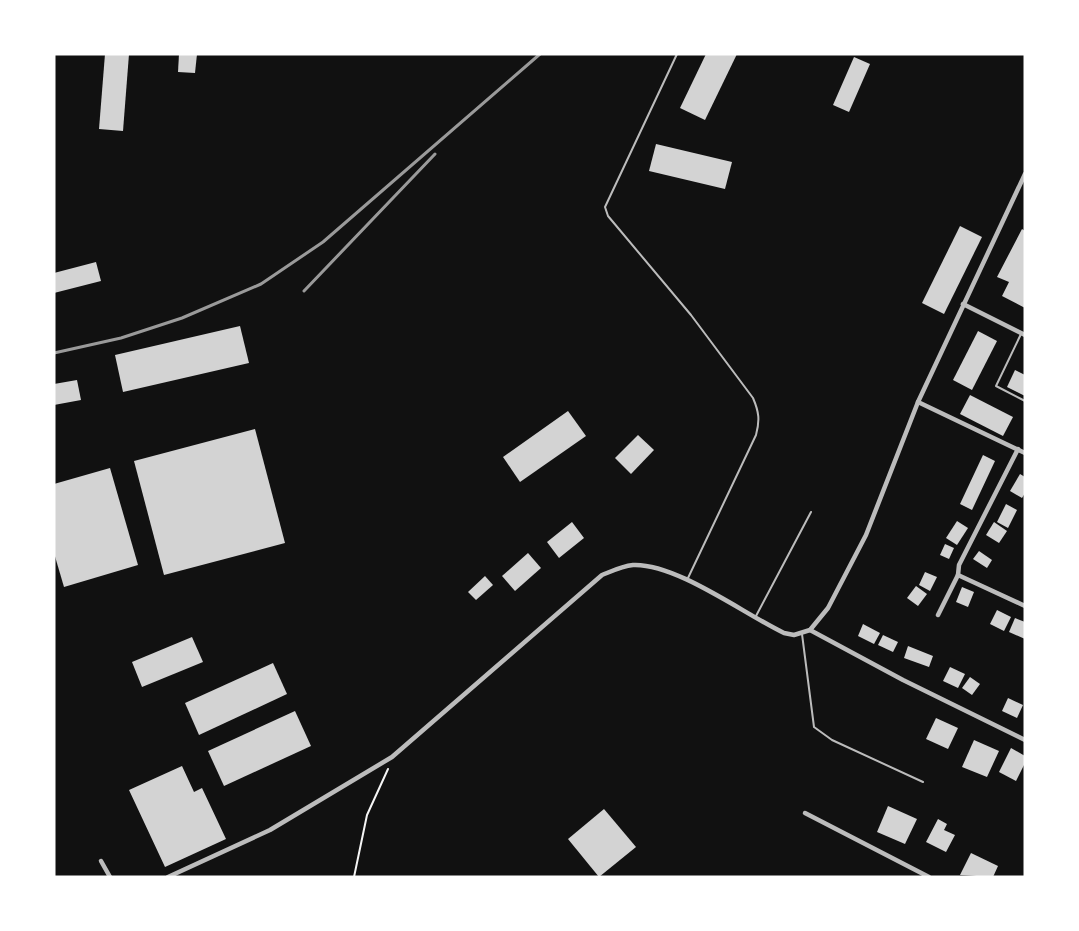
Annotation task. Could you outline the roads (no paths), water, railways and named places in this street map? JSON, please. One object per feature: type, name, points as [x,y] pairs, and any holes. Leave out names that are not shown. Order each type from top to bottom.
[{"type":"street","points":[[168,877],[270,830],[392,757],[602,575],[631,565],[662,569],[784,633],[802,634],[810,630],[828,608],[866,534],[918,402],[1025,174]]},
{"type":"street","points":[[963,304],[1023,334]]},
{"type":"street","points":[[918,402],[1025,453]]},
{"type":"street","points":[[938,615],[958,575],[959,565],[1018,449]]},
{"type":"street","points":[[958,575],[1025,606]]},
{"type":"street","points":[[810,630],[903,680],[1025,740]]},
{"type":"street","points":[[805,813],[929,877]]},
{"type":"street","points":[[101,861],[110,877]]},
{"type":"lane","points":[[677,54],[604,207],[608,216],[691,315],[753,398],[760,422],[687,581]]},
{"type":"lane","points":[[1023,334],[996,386],[1025,401]]},
{"type":"lane","points":[[755,618],[811,512]]},
{"type":"lane","points":[[802,634],[814,727],[832,740],[923,782]]},
{"type":"railway","points":[[54,353],[121,338],[182,318],[261,284],[323,242],[540,54]]},
{"type":"railway","points":[[304,291],[435,154]]}]
